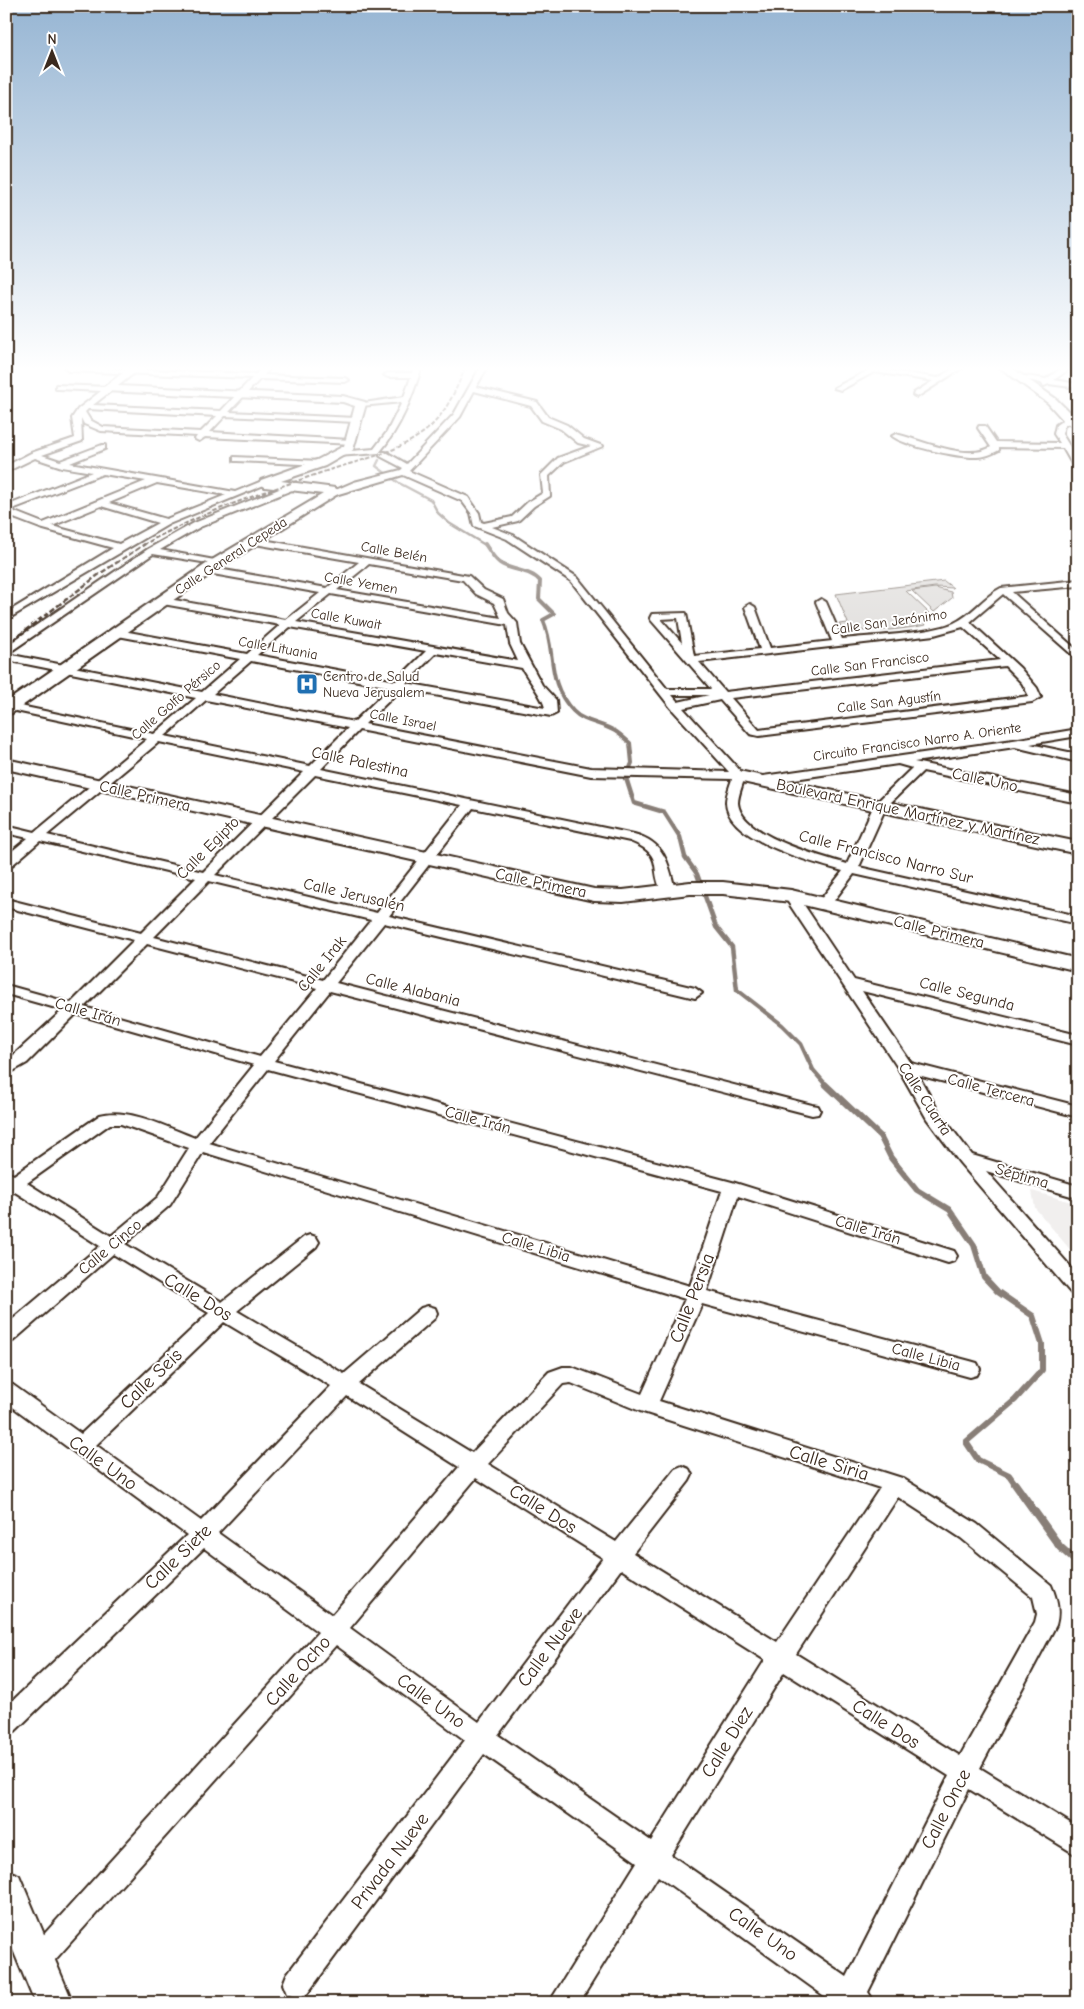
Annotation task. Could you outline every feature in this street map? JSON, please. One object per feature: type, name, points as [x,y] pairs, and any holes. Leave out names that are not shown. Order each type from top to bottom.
[{"type":"street","points":[[6,470],[25,460]]},
{"type":"street","points":[[49,460],[62,464],[233,494]]},
{"type":"street","points":[[62,464],[72,460]]},
{"type":"street","points":[[253,460],[321,463]]},
{"type":"street","points":[[6,617],[118,547],[166,522],[233,494],[328,460]]},
{"type":"street","points":[[387,460],[402,472],[465,499],[475,513],[476,522],[510,537],[574,579],[674,706],[738,776]]},
{"type":"street","points":[[402,472],[414,460]]},
{"type":"street","points":[[482,526],[506,522],[519,516],[531,504],[547,494],[545,475],[555,464],[565,460]]},
{"type":"street","points":[[6,511],[102,471]]},
{"type":"street","name":"Calle General Cepeda","points":[[9,708],[252,540],[335,492],[402,472]]},
{"type":"street","points":[[43,526],[155,481]]},
{"type":"street","points":[[265,483],[289,488],[335,492]]},
{"type":"street","points":[[6,651],[150,551],[197,525],[289,488]]},
{"type":"street","points":[[101,503],[166,522]]},
{"type":"street","points":[[6,511],[43,526],[118,547]]},
{"type":"street","name":"Calle Belén","points":[[252,540],[466,578],[480,592],[499,601],[503,614],[512,623]]},
{"type":"street","name":"Calle Yemen","points":[[150,551],[212,567],[329,592],[512,623]]},
{"type":"street","name":"Calle Golfo Pérsico","points":[[6,863],[157,737],[288,623],[367,561]]},
{"type":"street","points":[[1072,583],[1078,591]]},
{"type":"street","name":"Calle San Jerónimo","points":[[720,694],[689,658],[839,644],[934,632],[952,628],[964,622],[996,593],[1004,590],[1072,583]]},
{"type":"street","points":[[1004,590],[1078,657]]},
{"type":"street","name":"Calle Kuwait","points":[[163,601],[524,665]]},
{"type":"street","points":[[821,602],[839,644]]},
{"type":"street","points":[[750,607],[766,651]]},
{"type":"street","points":[[964,622],[1008,662]]},
{"type":"street","points":[[512,623],[515,644],[524,665]]},
{"type":"street","name":"Calle Lituania","points":[[118,633],[551,713],[550,700],[537,686],[524,665]]},
{"type":"street","name":"Calle Egipto","points":[[6,1070],[21,1060],[74,1008],[259,821],[434,649]]},
{"type":"street","name":"Calle Israel","points":[[6,657],[65,670],[609,774],[738,776]]},
{"type":"street","name":"Calle San Francisco","points":[[664,692],[735,695],[1008,662]]},
{"type":"street","name":"Calle San Agustín","points":[[720,694],[754,732],[765,733],[1028,700],[1036,697],[1036,694],[1008,662]]},
{"type":"street","name":"Calle San Francisco","points":[[674,706],[720,694]]},
{"type":"street","name":"Calle Palestina","points":[[9,708],[157,737],[645,842],[654,846],[659,852],[668,890]]},
{"type":"street","name":"Circuito Francisco Narro A. Oriente","points":[[760,780],[1013,744],[1078,732]]},
{"type":"street","points":[[1013,744],[1078,758]]},
{"type":"street","name":"Calle Uno","points":[[892,761],[1078,799]]},
{"type":"street","name":"Calle Primera","points":[[6,764],[594,895],[623,896],[690,888],[723,888],[791,896],[1078,965]]},
{"type":"street","points":[[824,904],[851,869],[880,805],[920,767]]},
{"type":"street","name":"Boulevard Enrique Martínez y Martínez","points":[[738,776],[1078,848]]},
{"type":"street","name":"Calle Francisco Narro Sur","points":[[738,776],[732,802],[737,817],[778,846],[851,869],[1078,920]]},
{"type":"street","name":"Calle Irak","points":[[198,1145],[381,919],[470,803]]},
{"type":"street","name":"Calle Jerusalén","points":[[6,829],[202,878],[695,993]]},
{"type":"street","name":"Calle Cuarta","points":[[791,896],[905,1068],[933,1115],[966,1160],[1078,1288]]},
{"type":"street","name":"Calle Alabania","points":[[6,903],[812,1110]]},
{"type":"street","name":"Calle Segunda","points":[[848,983],[1078,1040]]},
{"type":"street","name":"Calle Irán","points":[[6,989],[264,1063],[732,1188],[948,1256]]},
{"type":"street","name":"Calle Tercera","points":[[905,1068],[1078,1112]]},
{"type":"street","name":"Calle Libia","points":[[9,1183],[106,1119],[122,1118],[198,1145],[696,1295],[970,1369]]},
{"type":"street","name":"Calle Cinco","points":[[6,1336],[164,1201],[172,1192],[198,1145]]},
{"type":"street","name":"Séptima","points":[[966,1160],[1078,1192]]},
{"type":"street","name":"Calle Dos","points":[[9,1183],[345,1385],[1078,1844]]},
{"type":"street","name":"Calle Persia","points":[[647,1406],[696,1295],[732,1188]]},
{"type":"street","name":"Calle Seis","points":[[80,1447],[222,1312],[310,1242]]},
{"type":"street","name":"Calle Siete","points":[[6,1724],[202,1535],[345,1385],[428,1313]]},
{"type":"street","name":"Calle Siria","points":[[556,1378],[563,1375],[572,1375],[647,1406],[895,1484],[969,1531],[1044,1592],[1048,1614],[1045,1625]]},
{"type":"street","name":"Calle Ocho","points":[[37,1961],[333,1631],[474,1466],[556,1378]]},
{"type":"street","name":"Calle Uno","points":[[6,1392],[482,1738],[853,2000]]},
{"type":"street","points":[[618,1556],[682,1475]]},
{"type":"street","name":"Calle Diez","points":[[563,2003],[780,1658],[895,1484]]},
{"type":"street","name":"Calle Nueve","points":[[482,1738],[618,1556]]},
{"type":"street","name":"Calle Once","points":[[853,2000],[964,1773],[1045,1625]]},
{"type":"street","name":"Privada Nueve","points":[[297,1984],[482,1738]]},
{"type":"street","points":[[6,1888],[54,2003]]},
{"type":"shaded area","points":[[944,581],[953,588],[935,587],[906,591],[930,614],[923,621],[926,625],[894,630],[863,631],[842,629],[839,624],[848,623],[836,594]]},
{"type":"shaded area","points":[[935,588],[951,592],[952,598],[934,612],[912,591]]},
{"type":"shaded area","points":[[1032,1191],[1078,1204],[1078,1259],[1035,1208]]},
{"type":"waterway","points":[[379,460],[376,466],[399,483],[431,500],[438,513],[449,523],[485,545]]},
{"type":"waterway","points":[[485,544],[500,563],[532,575],[540,581],[539,599],[554,614],[543,620],[550,643],[558,688],[564,700],[577,715],[615,731],[630,743],[632,763],[625,779]]},
{"type":"waterway","points":[[626,778],[634,803],[664,812],[680,837],[685,857],[697,874],[716,927],[732,947],[737,990],[782,1025],[801,1044],[813,1070],[826,1085]]},
{"type":"waterway","points":[[826,1085],[880,1136],[891,1158],[917,1190],[950,1210],[974,1245],[984,1277],[998,1292],[1033,1316],[1042,1344],[1042,1370],[1015,1400],[966,1442],[978,1460],[1009,1475],[1016,1485]]},
{"type":"waterway","points":[[1015,1484],[1060,1547],[1078,1563]]},
{"type":"railway","points":[[143,545],[188,522],[234,503],[362,460]]},
{"type":"railway","points":[[6,645],[101,573],[145,544]]},
{"type":"place","name":"Centro de Salud Nueva Jerusalem","points":[[307,684]]}]
